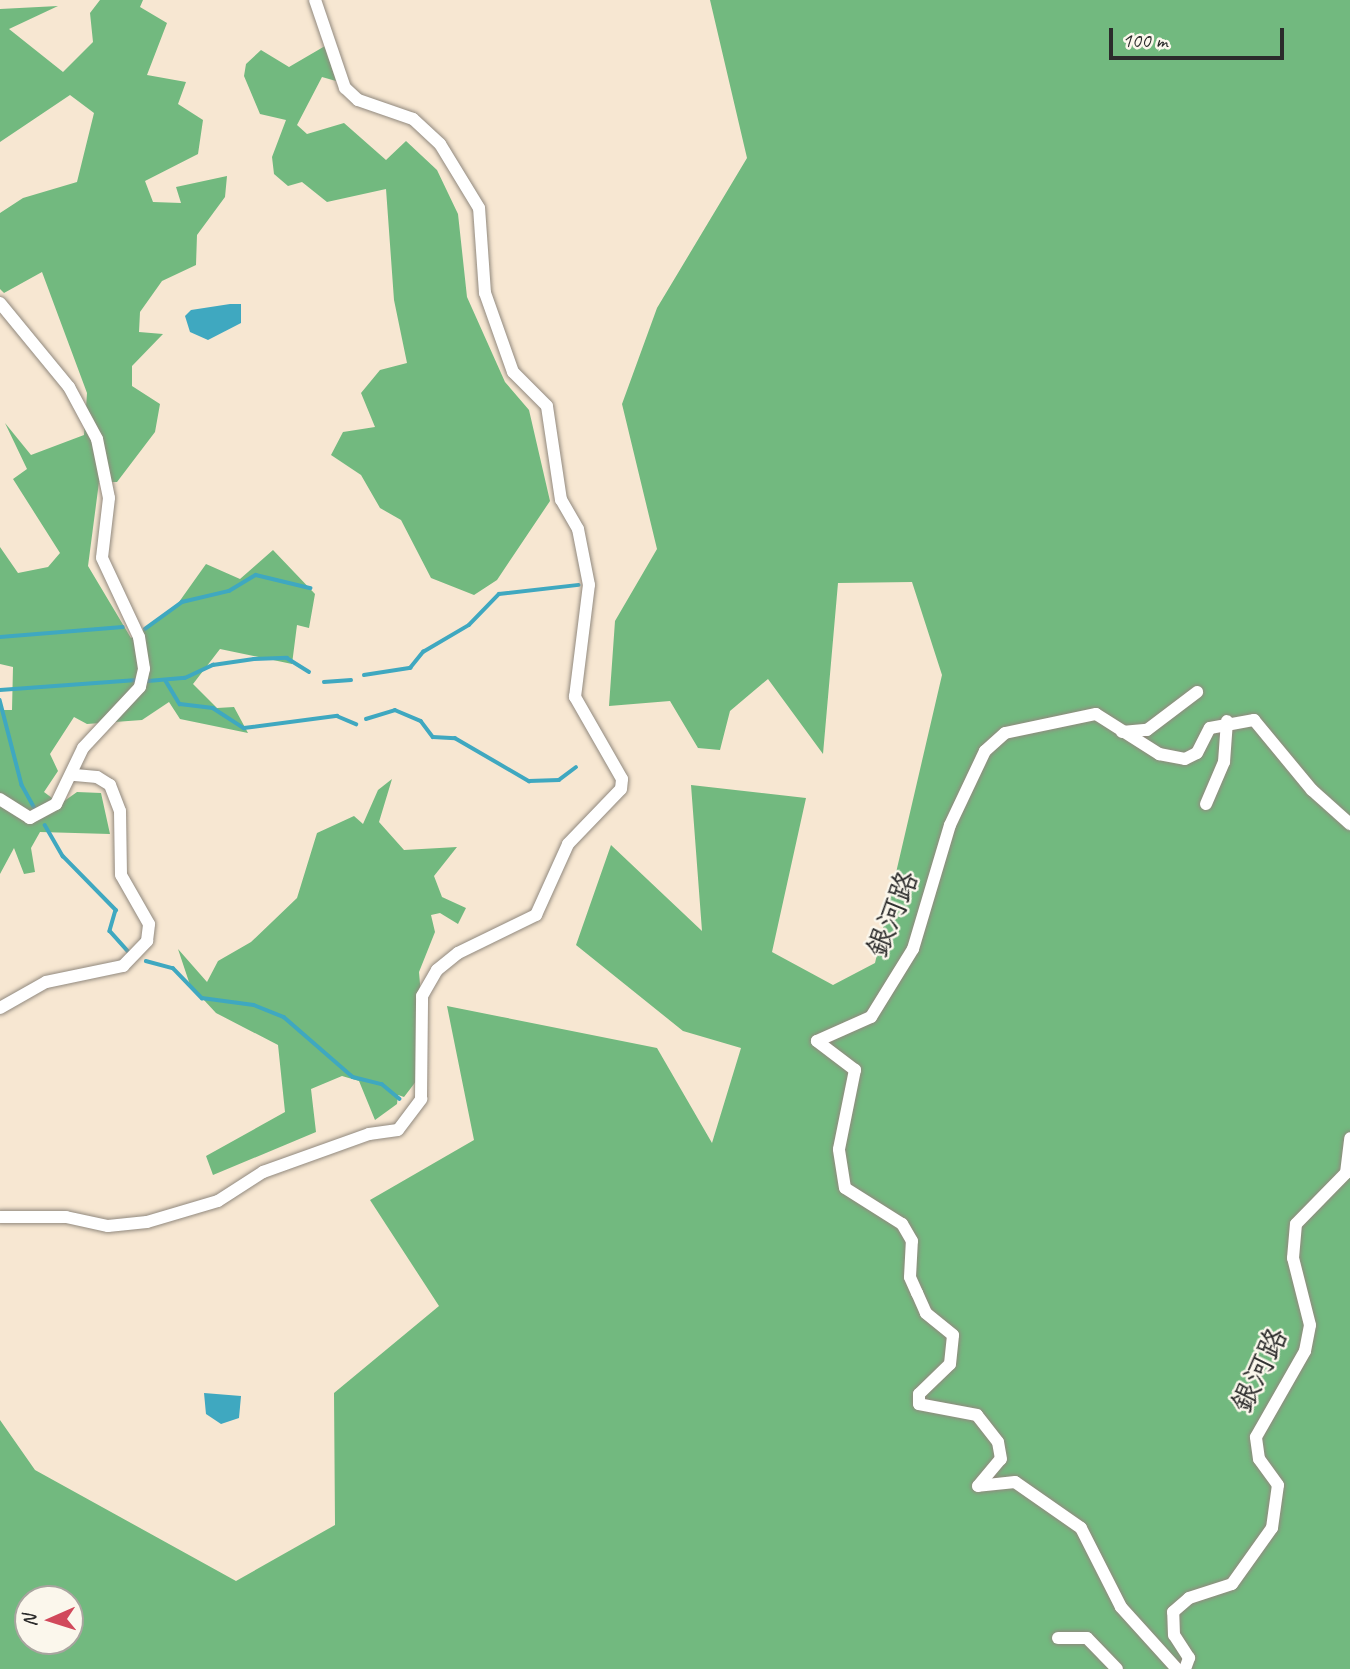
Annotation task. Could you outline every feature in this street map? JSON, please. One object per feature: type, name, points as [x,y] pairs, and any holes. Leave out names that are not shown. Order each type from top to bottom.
[{"type":"street","points":[[0,1217],[66,1217],[108,1226],[147,1222],[218,1201],[263,1172],[369,1134],[398,1130],[421,1099],[422,996],[437,971],[458,953],[536,915],[568,844],[621,789],[622,779],[575,697],[589,584],[578,529],[561,500],[547,406],[513,372],[485,293],[479,208],[440,144],[413,119],[358,100],[345,88],[315,0]]},
{"type":"street","points":[[0,303],[69,387],[97,439],[109,488],[102,558],[139,637],[144,669],[140,687],[83,748],[72,775],[44,815],[30,818],[0,799]]},
{"type":"street","points":[[1122,732],[1147,730],[1197,692]]},
{"type":"street","name":"銀河路","points":[[1177,1669],[1121,1606],[1081,1528],[1016,1482],[978,1486],[1001,1460],[998,1443],[977,1415],[919,1404],[919,1394],[950,1364],[953,1335],[926,1312],[917,1293],[911,1277],[912,1241],[902,1224],[845,1188],[839,1149],[855,1070],[817,1041],[871,1017],[913,950],[950,825],[985,751],[1005,733],[1062,718],[1096,714],[1158,754],[1185,759],[1197,753],[1210,727],[1227,722]]},
{"type":"street","points":[[1206,804],[1224,762],[1227,722],[1254,720],[1312,790],[1350,824]]},
{"type":"street","points":[[0,1008],[46,982],[123,966],[146,941],[149,924],[121,875],[120,811],[110,785],[97,777],[72,775]]},
{"type":"street","name":"銀河路","points":[[1185,1669],[1189,1658],[1174,1635],[1173,1612],[1189,1598],[1232,1584],[1272,1528],[1278,1485],[1259,1459],[1256,1437],[1305,1351],[1310,1325],[1293,1258],[1296,1224],[1346,1173],[1350,1138]]},
{"type":"street","points":[[1058,1638],[1087,1638],[1117,1669]]},
{"type":"green space","points":[[100,0],[143,0],[140,7],[167,23],[147,75],[186,82],[178,104],[203,120],[198,154],[145,181],[153,202],[181,203],[176,187],[227,176],[225,197],[197,235],[196,265],[162,281],[140,312],[139,332],[163,334],[132,366],[132,386],[160,404],[155,432],[117,482],[99,482],[88,566],[131,638],[174,609],[206,564],[240,579],[273,550],[315,594],[309,628],[297,625],[292,664],[220,649],[193,684],[217,708],[234,707],[248,733],[180,719],[169,702],[142,720],[87,724],[74,717],[50,754],[58,771],[44,792],[60,804],[77,792],[101,793],[110,834],[40,832],[31,848],[35,872],[24,874],[14,848],[0,874],[0,710],[12,710],[13,667],[0,664],[0,547],[18,573],[48,567],[60,553],[13,479],[27,469],[5,423],[31,455],[84,435],[87,393],[42,272],[4,293],[0,289],[0,213],[23,198],[77,182],[94,113],[70,95],[0,142],[0,9],[58,6],[9,29],[63,72],[93,42],[90,13]]},
{"type":"green space","points":[[710,0],[1350,0],[1350,1669],[0,1669],[0,1420],[35,1470],[236,1581],[335,1525],[334,1393],[439,1306],[370,1200],[474,1140],[447,1006],[657,1048],[712,1143],[741,1048],[683,1031],[576,945],[611,845],[702,931],[691,785],[806,798],[772,952],[833,985],[875,963],[942,675],[912,582],[838,583],[823,754],[768,679],[730,711],[720,750],[698,748],[670,701],[609,706],[615,621],[657,549],[622,404],[657,308],[747,158]]},
{"type":"green space","points":[[325,46],[336,81],[322,77],[297,125],[307,134],[344,123],[386,160],[406,141],[437,170],[458,214],[467,297],[505,382],[529,410],[550,501],[497,580],[474,595],[431,578],[401,520],[380,508],[361,475],[331,455],[343,432],[375,427],[361,393],[380,370],[407,363],[394,300],[386,189],[327,202],[302,182],[288,186],[274,174],[272,157],[286,120],[260,114],[244,76],[246,64],[261,50],[289,67]]},
{"type":"green space","points":[[392,779],[379,822],[404,850],[457,847],[434,876],[442,897],[466,908],[458,924],[440,913],[431,915],[435,932],[419,972],[427,1067],[404,1097],[398,1095],[397,1104],[375,1120],[359,1081],[342,1076],[311,1089],[316,1132],[213,1175],[206,1156],[285,1112],[278,1045],[216,1013],[190,985],[178,949],[207,982],[218,961],[251,942],[297,898],[317,833],[354,816],[363,824],[378,790]]},
{"type":"water","points":[[241,304],[241,323],[208,340],[190,332],[185,316],[191,310]]},
{"type":"water","points":[[204,1393],[241,1396],[239,1418],[221,1424],[206,1414]]},
{"type":"waterway","points":[[145,629],[182,602],[229,591],[256,575],[310,588]]},
{"type":"waterway","points":[[364,675],[410,668],[423,652],[469,625],[499,594],[578,585]]},
{"type":"waterway","points":[[0,637],[123,627]]},
{"type":"waterway","points":[[148,681],[185,678],[213,665],[254,659],[287,658],[309,672]]},
{"type":"waterway","points":[[0,690],[137,680]]},
{"type":"waterway","points":[[324,682],[351,680]]},
{"type":"waterway","points":[[166,681],[180,704],[213,708],[244,728],[337,716],[356,724]]},
{"type":"waterway","points":[[0,700],[22,785],[34,807]]},
{"type":"waterway","points":[[366,719],[395,710],[421,721],[433,737],[455,738],[529,781],[559,780],[576,767]]},
{"type":"waterway","points":[[45,825],[63,856],[116,910],[110,931],[130,953]]},
{"type":"waterway","points":[[146,961],[173,968],[202,998],[254,1005],[284,1017],[353,1077],[382,1084],[400,1099]]}]
